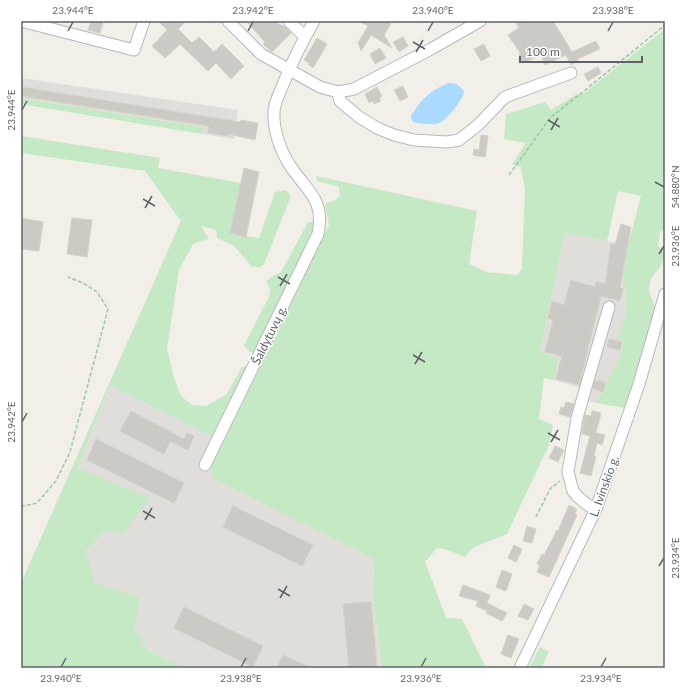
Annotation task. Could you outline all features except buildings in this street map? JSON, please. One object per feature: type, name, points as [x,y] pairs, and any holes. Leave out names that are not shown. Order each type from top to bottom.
[{"type":"street","points":[[21,21],[134,50],[144,21]]},
{"type":"street","points":[[228,21],[261,54],[320,87],[338,92],[354,89],[431,49],[480,21]]},
{"type":"street","points":[[289,21],[305,37]]},
{"type":"street","name":"Šaldytuvų g.","points":[[205,465],[318,234],[321,223],[319,209],[314,196],[292,168],[283,152],[274,120],[276,102],[288,70],[314,21]]},
{"type":"street","points":[[338,92],[340,101],[359,117],[377,128],[394,135],[414,140],[447,142],[459,140],[478,125],[504,97],[571,73]]},
{"type":"street","name":"L. Ivinskio g.","points":[[520,668],[596,509],[639,384],[665,294]]},
{"type":"street","points":[[596,509],[589,506],[573,491],[568,472],[577,418],[609,307]]},
{"type":"path","points":[[509,175],[551,117],[665,25]]},
{"type":"path","points":[[21,505],[24,506],[37,503],[56,481],[70,452],[108,309],[97,292],[83,283],[68,277]]},
{"type":"path","points":[[536,517],[550,488],[558,481],[570,479]]},
{"type":"shaded area","points":[[21,78],[238,110],[234,139],[202,134],[202,127],[21,98]]},
{"type":"shaded area","points":[[565,233],[628,245],[623,280],[626,291],[626,313],[618,338],[624,340],[620,357],[608,380],[603,394],[601,393],[596,403],[578,399],[581,388],[554,380],[559,358],[540,352]]},
{"type":"shaded area","points":[[110,385],[223,441],[211,466],[215,480],[374,559],[373,597],[382,668],[187,668],[147,650],[135,628],[140,597],[94,583],[86,551],[104,532],[78,468]]},
{"type":"green space","points":[[665,29],[665,229],[660,232],[658,246],[665,252],[661,266],[651,278],[649,291],[656,310],[626,408],[596,403],[601,393],[603,394],[608,380],[620,357],[624,340],[618,338],[626,313],[626,291],[623,280],[628,245],[641,196],[618,191],[607,241],[565,233],[540,352],[559,358],[554,380],[544,378],[539,419],[553,425],[549,445],[507,534],[474,547],[465,557],[448,550],[437,548],[425,562],[446,618],[462,619],[486,668],[382,668],[373,597],[374,559],[215,480],[211,475],[211,466],[276,336],[329,225],[325,203],[334,201],[340,196],[339,187],[317,181],[316,176],[477,211],[469,264],[486,272],[517,275],[522,269],[525,190],[521,167],[512,165],[526,143],[504,139],[506,114],[545,102],[551,110],[577,94],[584,93]]},
{"type":"green space","points":[[21,98],[203,127],[202,134],[21,104]]},
{"type":"green space","points":[[21,136],[160,158],[158,168],[241,183],[231,234],[259,238],[275,192],[286,190],[291,196],[264,264],[260,267],[252,267],[234,246],[217,238],[216,230],[201,226],[209,239],[193,244],[179,270],[167,348],[174,378],[181,396],[192,405],[206,406],[227,394],[242,367],[249,366],[214,437],[110,385],[78,468],[150,498],[124,533],[104,532],[86,551],[95,583],[140,597],[135,628],[147,650],[187,668],[21,668],[21,583],[181,221],[145,171],[21,153]]},
{"type":"green space","points":[[308,222],[313,222],[315,229],[256,353],[250,352],[244,345],[269,297],[270,289],[266,281],[281,272]]},
{"type":"green space","points":[[540,647],[549,652],[541,668],[529,668]]},
{"type":"water","points":[[449,83],[457,84],[464,91],[458,104],[450,114],[436,124],[413,122],[411,116],[422,100],[437,88]]}]
